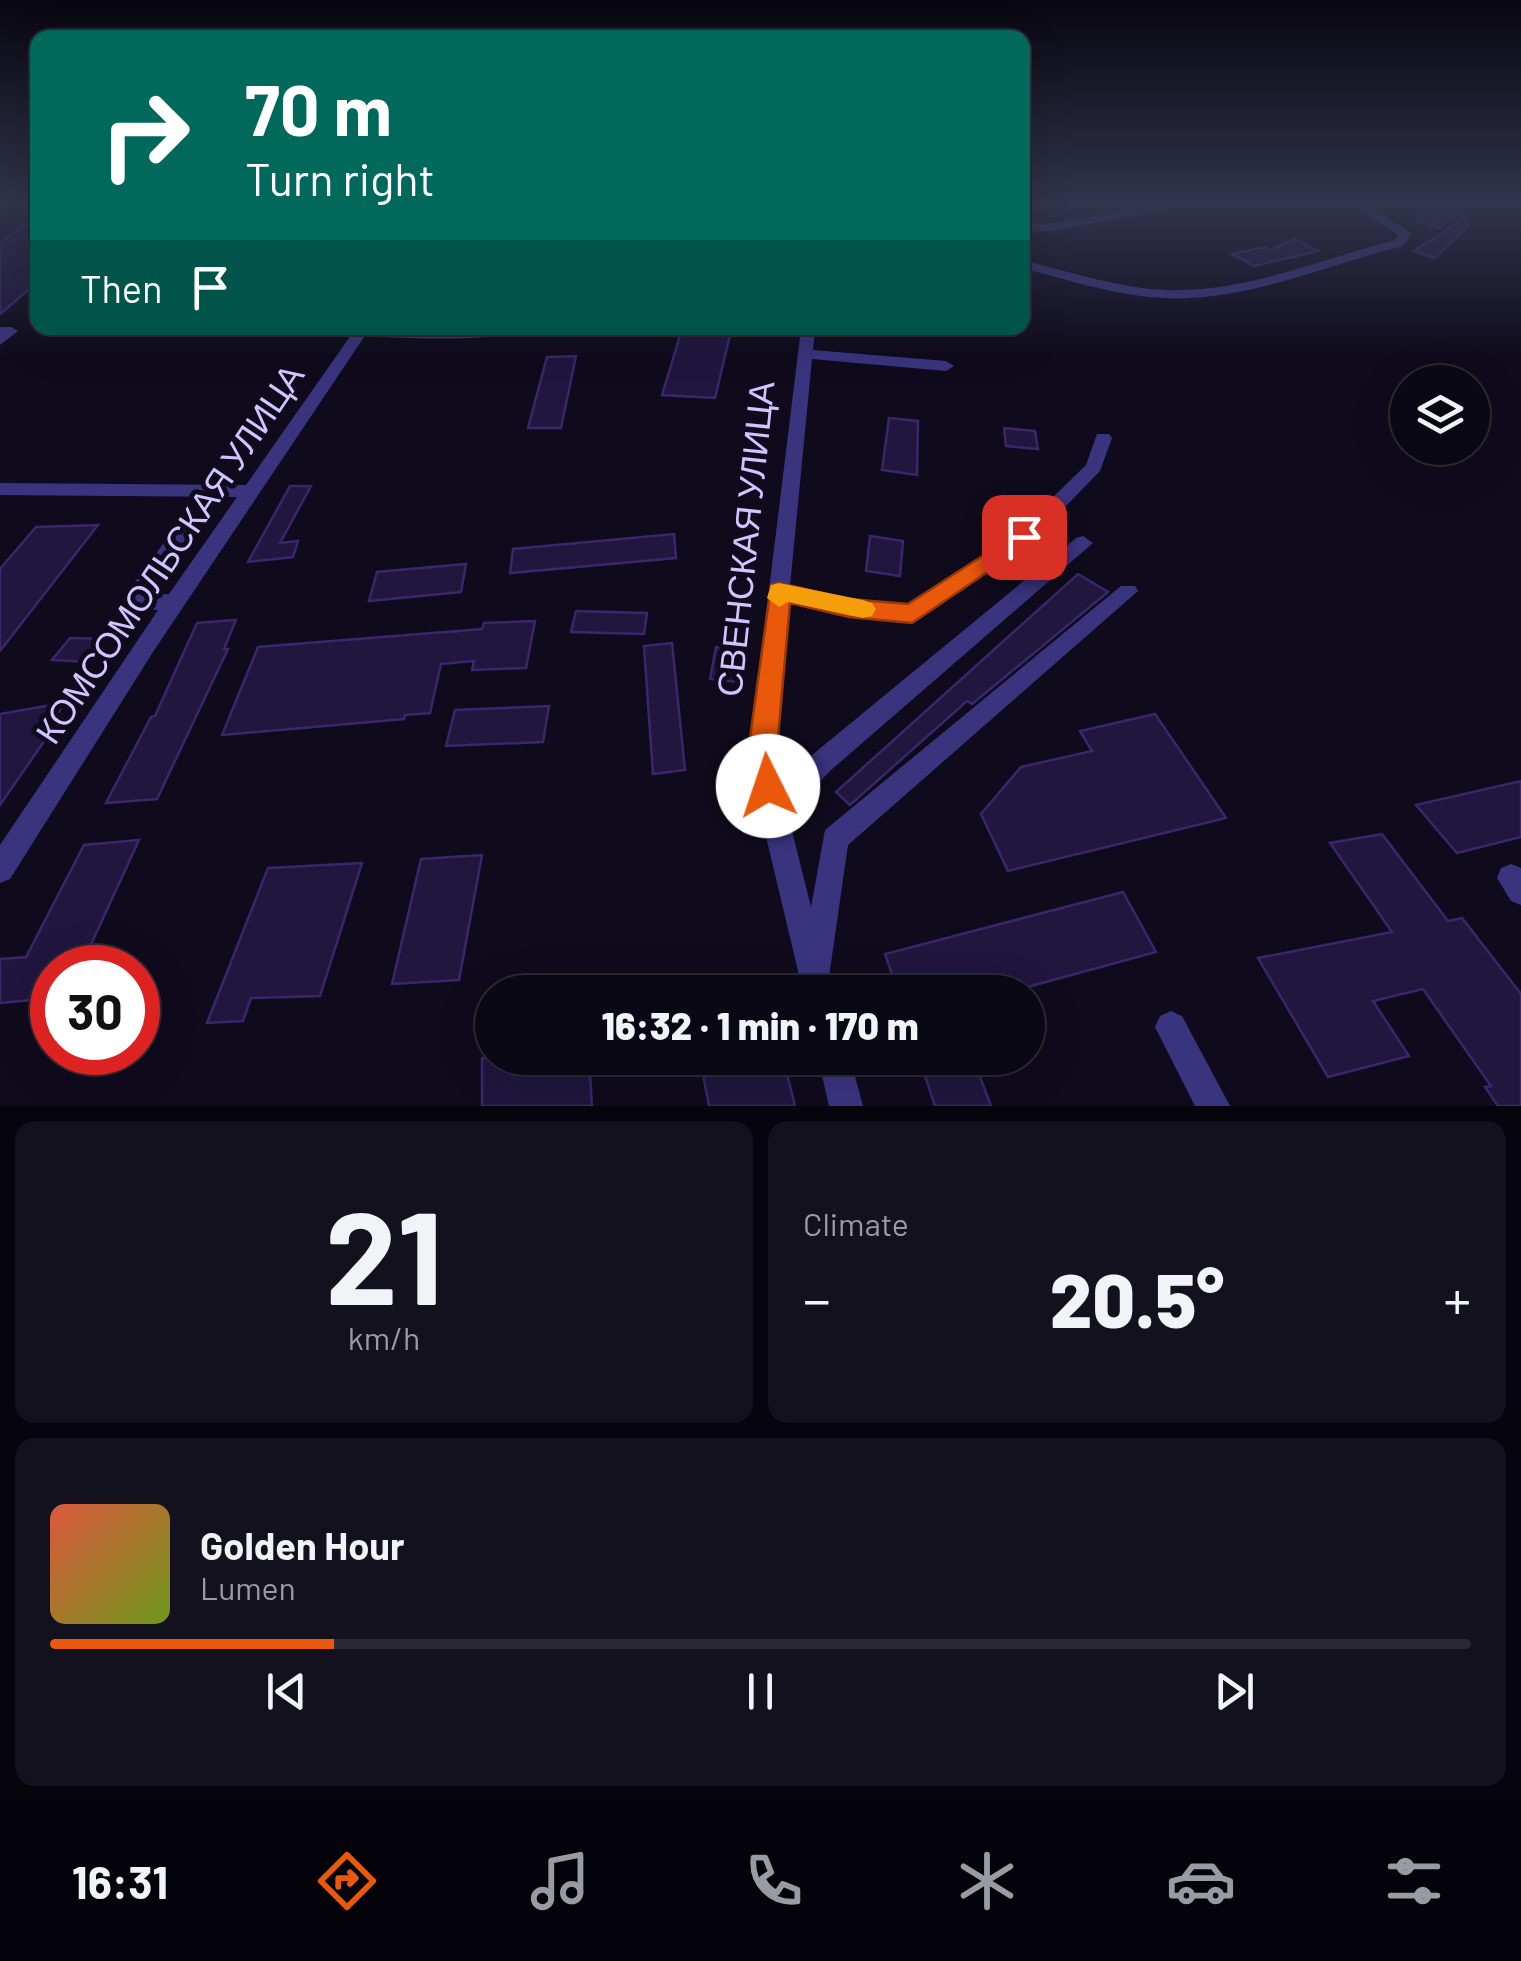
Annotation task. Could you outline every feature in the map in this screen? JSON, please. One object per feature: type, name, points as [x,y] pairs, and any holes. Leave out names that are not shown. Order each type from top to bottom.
[{"type":"street","points":[[1030,266],[1153,292],[1187,294],[1246,286],[1359,254]]},
{"type":"street","points":[[0,331],[11,330],[0,341]]},
{"type":"street","name":"КОМСОМОЛЬСКАЯ УЛИЦА","points":[[0,869],[175,602],[358,335]]},
{"type":"street","points":[[807,338],[946,366]]},
{"type":"street","name":"СВЕНСКАЯ УЛИЦА","points":[[807,338],[762,760],[814,975]]},
{"type":"street","points":[[779,592],[849,608],[912,614],[1024,537],[1094,467],[1103,438]]},
{"type":"street","points":[[0,488],[250,491]]},
{"type":"street","points":[[175,602],[131,603],[192,519]]},
{"type":"street","points":[[774,810],[821,763],[1083,543]]},
{"type":"street","points":[[819,975],[836,840],[1128,591]]},
{"type":"street","points":[[1171,1027],[1214,1106]]},
{"type":"street","points":[[838,1075],[846,1106]]},
{"type":"building","points":[[0,254],[30,254],[30,289],[0,314]]},
{"type":"building","points":[[1234,254],[1307,254],[1254,266]]},
{"type":"building","points":[[680,335],[730,335],[715,398],[662,395]]},
{"type":"building","points":[[576,356],[561,428],[528,428],[547,357]]},
{"type":"building","points":[[889,418],[918,421],[917,475],[882,470]]},
{"type":"building","points":[[1004,428],[1035,431],[1038,449],[1006,446]]},
{"type":"building","points":[[290,486],[311,486],[280,543],[298,541],[293,557],[248,562]]},
{"type":"building","points":[[98,525],[0,651],[0,569],[36,527]]},
{"type":"building","points":[[674,534],[676,558],[510,573],[513,549]]},
{"type":"building","points":[[870,536],[903,541],[900,576],[866,571]]},
{"type":"building","points":[[466,564],[461,592],[369,601],[377,572]]},
{"type":"building","points":[[1078,574],[1108,592],[972,704],[967,701],[850,805],[836,792]]},
{"type":"building","points":[[576,611],[647,613],[644,634],[571,632]]},
{"type":"building","points":[[236,620],[224,649],[228,649],[157,799],[106,803],[155,716],[197,623]]},
{"type":"building","points":[[535,621],[526,668],[472,670],[474,661],[441,664],[430,713],[405,715],[404,719],[222,735],[258,647],[482,629],[484,623]]},
{"type":"building","points":[[70,638],[104,639],[87,662],[52,660]]},
{"type":"building","points":[[672,643],[685,770],[653,774],[644,646]]},
{"type":"building","points":[[716,647],[743,650],[737,682],[710,679]]},
{"type":"building","points":[[63,703],[45,740],[0,805],[0,714]]},
{"type":"building","points":[[549,706],[543,742],[446,746],[455,710]]},
{"type":"building","points":[[1155,714],[1226,818],[1008,871],[981,814],[1021,767],[1092,751],[1080,731]]},
{"type":"building","points":[[1521,781],[1521,837],[1457,853],[1416,805]]},
{"type":"building","points":[[1382,834],[1448,921],[1462,918],[1521,994],[1521,1106],[1498,1106],[1485,1087],[1491,1086],[1423,989],[1373,1001],[1409,1056],[1328,1077],[1258,958],[1392,932],[1330,843]]},
{"type":"building","points":[[139,840],[91,945],[32,945],[84,845]]},
{"type":"building","points":[[482,855],[459,980],[392,984],[421,859]]},
{"type":"building","points":[[362,863],[320,996],[251,998],[243,1021],[207,1023],[268,868]]},
{"type":"building","points":[[1123,892],[1156,952],[1045,982],[1045,975],[892,975],[885,954]]},
{"type":"building","points":[[30,949],[30,1000],[0,1003],[0,959],[26,957]]},
{"type":"building","points":[[482,1075],[590,1075],[592,1106],[482,1106]]},
{"type":"building","points":[[703,1075],[787,1075],[795,1106],[709,1106]]},
{"type":"building","points":[[925,1075],[979,1075],[991,1106],[935,1106]]},
{"type":"slow traffic","points":[[779,598],[779,592],[863,609]]},
{"type":"route","points":[[768,786],[762,760],[779,592],[849,608],[912,614],[1024,537]]}]
